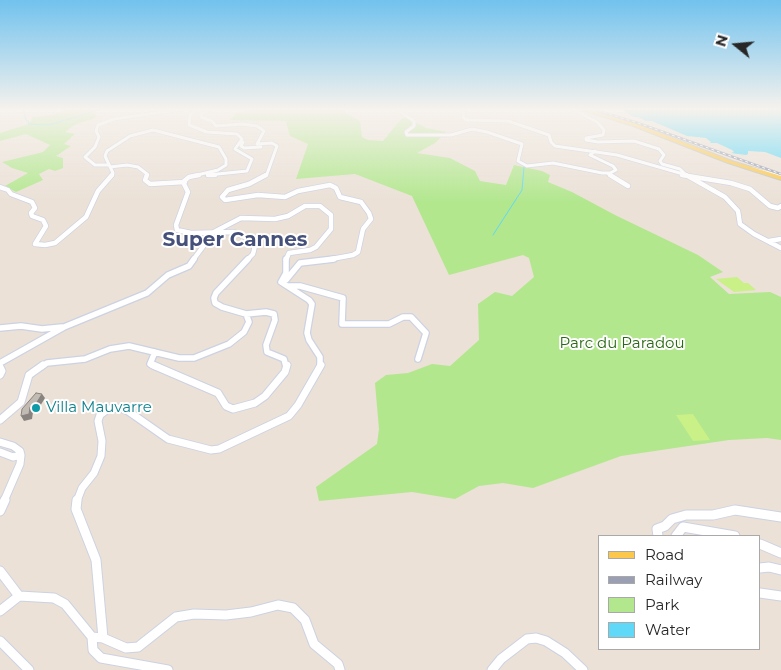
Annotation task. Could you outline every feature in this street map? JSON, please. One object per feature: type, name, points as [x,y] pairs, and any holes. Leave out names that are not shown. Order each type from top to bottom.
[{"type":"main road","points":[[674,140],[730,162],[781,177]]},
{"type":"main road","points":[[678,140],[781,177]]},
{"type":"street","points":[[98,140],[95,147],[85,157],[95,165],[138,167],[146,174],[145,180],[150,184],[183,182],[206,175],[232,174],[247,171],[252,159],[235,149],[241,141]]},
{"type":"street","points":[[0,187],[8,190],[11,194],[32,202],[35,208],[32,216],[43,220],[46,226],[35,244],[51,244],[62,238],[86,217],[98,191],[110,179],[112,172],[106,156],[112,146],[122,140]]},
{"type":"street","points":[[183,182],[192,176],[218,170],[226,165],[226,159],[219,147],[196,140]]},
{"type":"street","points":[[258,140],[256,143],[276,145]]},
{"type":"street","points":[[511,140],[522,144],[522,149],[517,158],[523,165],[531,167],[560,163],[607,173],[628,186]]},
{"type":"street","points":[[551,140],[555,146],[616,155],[686,176],[743,186],[757,194],[770,206],[778,208],[781,206]]},
{"type":"street","points":[[588,140],[598,142],[634,141],[659,149],[664,155],[660,161],[662,164],[680,168],[686,176],[725,197],[738,211],[740,224],[754,234],[781,248]]},
{"type":"street","points":[[241,141],[243,142],[241,146],[244,148],[276,145]]},
{"type":"street","points":[[276,145],[267,174],[249,184],[228,190],[222,197],[225,200],[258,195],[285,197],[298,191],[330,185],[336,188],[340,197],[361,202],[370,219],[363,229],[358,252],[353,255],[329,260],[300,263],[289,274],[286,280],[288,285]]},
{"type":"street","points":[[595,151],[590,155],[593,158],[616,168],[614,172],[607,173]]},
{"type":"street","points":[[155,352],[150,364],[218,393],[226,406],[233,409],[255,404],[265,396],[285,372],[287,364],[284,359],[267,352],[266,345],[275,320],[274,314],[266,312],[246,314],[215,303],[216,292],[253,254],[255,246],[251,240],[234,232],[182,232],[177,230],[176,225],[188,192],[183,182]]},
{"type":"street","points":[[0,363],[64,327],[147,293],[168,275],[190,266],[214,232],[240,218],[275,220],[288,216],[305,206],[312,205],[329,211],[332,222],[330,229],[316,246],[310,250],[290,254],[286,257],[286,273],[281,282],[288,285],[312,304],[307,333],[309,340],[320,357],[321,365],[298,405],[289,416],[243,439],[219,449],[211,450],[168,440],[121,408],[108,409],[100,415],[98,421],[102,441],[101,456],[94,473],[82,488],[77,499],[76,508],[96,560],[103,638]]},
{"type":"street","points":[[769,241],[781,239]]},
{"type":"street","points":[[288,285],[300,286],[343,298],[340,320],[342,324],[389,324],[403,317],[411,317],[426,333],[418,359]]},
{"type":"street","points":[[0,420],[21,402],[30,375],[47,363],[84,359],[119,347],[129,346],[179,358],[194,358],[229,344],[244,332],[249,322],[246,314]]},
{"type":"street","points":[[0,328],[21,326],[42,329],[64,327]]},
{"type":"street","points":[[0,367],[2,372],[0,375]]},
{"type":"street","points":[[0,442],[20,450],[22,455],[0,511]]},
{"type":"street","points":[[0,452],[13,457],[22,455]]},
{"type":"street","points":[[658,535],[657,529],[665,526],[672,519],[686,515],[713,515],[735,510],[781,517]]},
{"type":"street","points":[[677,535],[683,527],[689,527],[730,535]]},
{"type":"street","points":[[761,544],[781,552]]},
{"type":"street","points":[[761,568],[769,567],[781,570]]},
{"type":"street","points":[[0,571],[19,596]]},
{"type":"street","points":[[761,593],[781,596]]},
{"type":"street","points":[[0,611],[19,596],[54,598],[65,604],[92,637],[93,650],[101,658],[168,670]]},
{"type":"street","points":[[92,637],[103,638],[126,648],[138,646],[154,636],[176,617],[194,614],[252,612],[278,605],[293,608],[305,620],[314,644],[338,664],[340,670]]},
{"type":"street","points":[[492,670],[501,659],[527,639],[536,638],[546,641],[565,653],[583,670]]},
{"type":"street","points":[[0,641],[28,670]]},
{"type":"green space","points":[[40,140],[68,140],[64,144],[71,146],[56,156],[63,158],[63,168],[55,171],[49,169],[39,174],[43,180],[16,192],[5,186],[28,173],[12,168],[2,162],[43,152],[50,145]]},
{"type":"green space","name":"Parc du Paradou","points":[[300,140],[438,140],[417,153],[450,158],[475,171],[480,181],[506,185],[514,165],[542,171],[550,175],[548,182],[572,192],[698,255],[723,272],[710,277],[729,294],[770,292],[781,297],[781,440],[767,438],[729,440],[621,456],[533,488],[503,483],[479,486],[455,499],[412,492],[319,501],[316,487],[377,444],[379,429],[375,383],[386,375],[408,373],[432,364],[450,366],[479,340],[478,304],[495,292],[512,296],[534,277],[529,258],[523,255],[449,275],[412,196],[355,174],[296,179],[308,144]]},
{"type":"green space","points":[[737,277],[756,290],[734,292],[716,279]]},
{"type":"green space","points":[[693,414],[710,440],[693,441],[676,415]]},
{"type":"water","points":[[709,140],[781,140],[781,158],[765,152],[748,151],[746,155],[731,153],[734,152]]},
{"type":"building","points":[[36,393],[42,394],[34,407],[30,407],[29,414],[21,416],[22,409]]},
{"type":"waterway","points":[[493,235],[522,190],[524,167]]},
{"type":"railway","points":[[686,140],[781,174]]},
{"type":"place","name":"Villa Mauvarre","points":[[36,408]]},
{"type":"district","name":"Super Cannes","points":[[235,240]]}]
